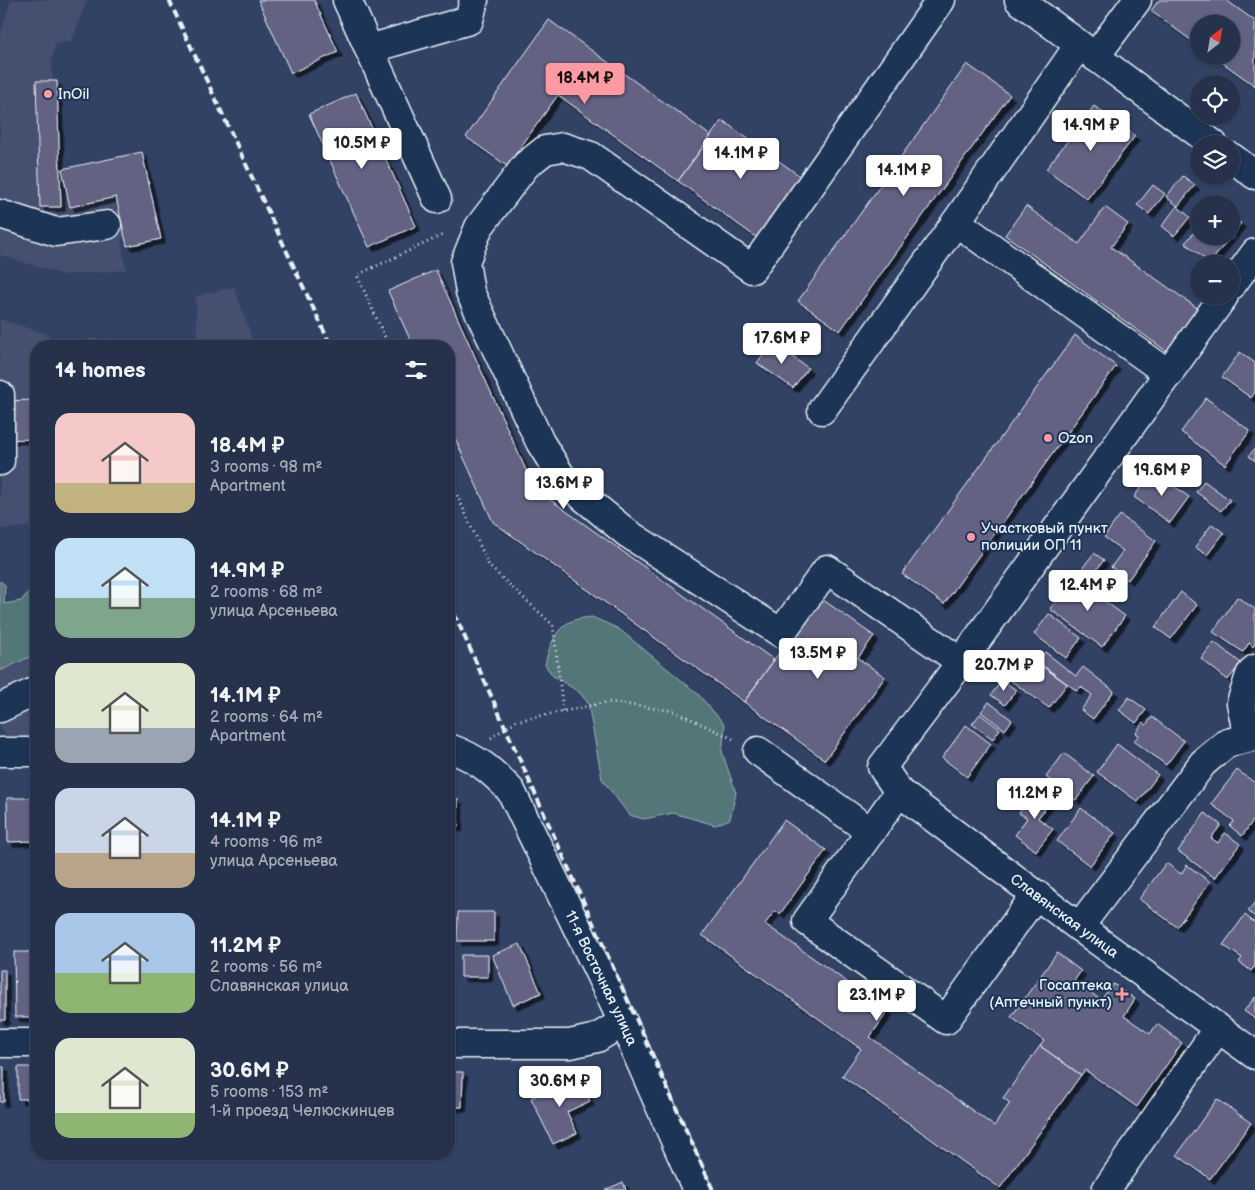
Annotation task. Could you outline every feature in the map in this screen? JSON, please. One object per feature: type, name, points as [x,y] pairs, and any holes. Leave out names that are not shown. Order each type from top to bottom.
[{"type":"street","points":[[347,0],[437,199]]},
{"type":"street","points":[[369,49],[469,20],[474,0]]},
{"type":"street","points":[[941,0],[752,268],[591,156],[563,147],[545,150],[526,165],[479,227],[465,262],[470,292],[540,442],[561,476],[627,533],[781,633],[827,569],[961,662],[1218,305]]},
{"type":"street","points":[[1018,0],[1201,135]]},
{"type":"street","points":[[822,410],[956,222],[1087,51],[1137,0]]},
{"type":"street","points":[[1240,164],[1255,175]]},
{"type":"street","points":[[0,214],[56,232],[107,226]]},
{"type":"street","points":[[956,222],[1168,374]]},
{"type":"street","points":[[1240,274],[1255,253]]},
{"type":"street","points":[[0,395],[0,461]]},
{"type":"street","name":"Славянская улица","points":[[961,662],[882,767],[899,792],[1255,1056]]},
{"type":"street","points":[[1080,927],[1203,763],[1227,743],[1252,741],[1241,703],[1250,674],[1255,669]]},
{"type":"street","points":[[0,708],[30,694]]},
{"type":"street","points":[[758,751],[871,832]]},
{"type":"street","points":[[0,752],[30,752]]},
{"type":"street","name":"11-я Восточная улица","points":[[458,752],[494,773],[511,791],[623,1022],[697,1190]]},
{"type":"street","points":[[899,792],[807,921],[946,1020],[1036,894]]},
{"type":"street","points":[[455,1044],[570,1044],[597,1038],[623,1022]]},
{"type":"street","points":[[1106,1190],[1218,1028]]},
{"type":"street","points":[[0,1043],[30,1043]]},
{"type":"path","points":[[386,340],[358,275],[452,231],[437,199]]},
{"type":"path","points":[[455,490],[489,566],[553,625],[563,711]]},
{"type":"path","points":[[458,752],[516,721],[608,702],[674,711],[758,751]]},
{"type":"shaded area","points":[[11,0],[87,0],[72,41],[55,44],[52,61],[56,174],[68,175],[138,158],[156,233],[121,239],[126,270],[64,275],[0,255],[0,35]]},
{"type":"shaded area","points":[[234,287],[253,340],[198,340],[195,296]]},
{"type":"shaded area","points":[[0,319],[44,333],[55,340],[30,340],[30,526],[0,529]]},
{"type":"shaded area","points":[[30,658],[30,741],[12,742],[0,727],[0,671]]},
{"type":"green space","points":[[0,581],[5,585],[4,604],[21,601],[30,590],[30,657],[0,671]]},
{"type":"green space","points":[[592,617],[619,629],[698,694],[725,725],[722,752],[736,793],[730,819],[715,825],[673,813],[644,819],[629,815],[602,779],[588,703],[579,692],[553,676],[545,665],[557,633],[574,620]]},
{"type":"building","points":[[258,0],[314,0],[338,52],[291,73]]},
{"type":"building","points":[[1159,0],[1226,0],[1255,21],[1255,86],[1226,65],[1240,65],[1240,15],[1190,15],[1190,39],[1151,11]]},
{"type":"building","points":[[549,20],[711,136],[678,181],[558,95],[507,166],[466,137]]},
{"type":"building","points":[[967,64],[1010,95],[840,331],[798,301]]},
{"type":"building","points":[[36,81],[57,81],[61,207],[40,207]]},
{"type":"building","points":[[356,93],[416,226],[369,247],[309,114]]},
{"type":"building","points":[[1094,106],[1135,136],[1087,199],[1046,169]]},
{"type":"building","points":[[722,120],[804,179],[760,240],[678,181]]},
{"type":"building","points":[[142,152],[161,239],[127,246],[116,197],[70,207],[62,169]]},
{"type":"building","points":[[1183,176],[1190,181],[1190,185],[1195,185],[1178,206],[1166,197]]},
{"type":"building","points":[[1153,185],[1165,194],[1149,214],[1137,205]]},
{"type":"building","points":[[1026,206],[1079,244],[1105,207],[1128,224],[1111,247],[1190,303],[1190,305],[1200,310],[1169,353],[1005,235]]},
{"type":"building","points":[[1177,206],[1190,217],[1174,236],[1162,226]]},
{"type":"building","points":[[1190,237],[1190,245],[1224,245],[1216,255],[1200,255],[1185,243]]},
{"type":"building","points":[[436,270],[534,488],[774,660],[744,702],[493,522],[455,438],[455,340],[410,340],[388,291]]},
{"type":"building","points":[[1075,335],[1116,366],[944,604],[902,574]]},
{"type":"building","points":[[772,342],[808,368],[793,388],[757,363]]},
{"type":"building","points":[[1240,352],[1255,363],[1255,392],[1251,398],[1222,377]]},
{"type":"building","points":[[1206,398],[1250,431],[1225,465],[1181,432]]},
{"type":"building","points":[[30,400],[30,439],[0,440],[0,401]]},
{"type":"building","points":[[1255,448],[1255,461],[1249,456]]},
{"type":"building","points":[[1153,471],[1189,497],[1170,523],[1134,497]]},
{"type":"building","points":[[1204,481],[1230,500],[1221,511],[1196,492]]},
{"type":"building","points":[[1120,515],[1156,541],[1128,580],[1111,567],[1123,551],[1104,537]]},
{"type":"building","points":[[1212,524],[1224,533],[1207,555],[1195,547]]},
{"type":"building","points":[[1094,553],[1104,560],[1095,572],[1111,585],[1104,595],[1077,575]]},
{"type":"building","points":[[1073,578],[1125,616],[1102,647],[1050,609]]},
{"type":"building","points":[[1181,592],[1197,605],[1171,639],[1155,627]]},
{"type":"building","points":[[819,597],[874,636],[858,658],[885,677],[825,760],[744,702]]},
{"type":"building","points":[[1237,597],[1255,609],[1255,644],[1253,647],[1249,643],[1243,652],[1213,632]]},
{"type":"building","points":[[1049,614],[1081,638],[1066,658],[1034,634]]},
{"type":"building","points":[[1214,642],[1241,663],[1228,680],[1201,659]]},
{"type":"building","points":[[1021,651],[1067,684],[1049,708],[1003,675]]},
{"type":"building","points":[[1045,652],[1076,676],[1083,667],[1114,691],[1093,719],[1081,710],[1092,695],[1081,687],[1077,691],[1038,662]]},
{"type":"building","points":[[1002,680],[1016,690],[1005,705],[991,695]]},
{"type":"building","points":[[1129,697],[1146,710],[1136,723],[1119,710]]},
{"type":"building","points":[[989,702],[1012,720],[1005,730],[981,712]]},
{"type":"building","points":[[980,714],[1000,729],[993,739],[972,724]]},
{"type":"building","points":[[1152,717],[1184,741],[1166,765],[1134,741],[1139,735],[1136,733],[1143,722],[1146,725]]},
{"type":"building","points":[[966,725],[991,744],[967,777],[942,758]]},
{"type":"building","points":[[1117,744],[1158,775],[1138,802],[1097,772]]},
{"type":"building","points":[[1064,753],[1094,776],[1076,800],[1046,777]]},
{"type":"building","points":[[1237,770],[1255,783],[1255,818],[1242,836],[1230,826],[1234,821],[1211,804]]},
{"type":"building","points":[[1038,787],[1053,798],[1038,818],[1053,829],[1036,851],[1015,835],[1027,818],[1019,813]]},
{"type":"building","points":[[7,798],[30,798],[30,841],[8,842]]},
{"type":"building","points":[[455,799],[458,799],[458,827],[455,827]]},
{"type":"building","points":[[1081,808],[1115,833],[1090,866],[1057,841]]},
{"type":"building","points":[[1205,813],[1221,825],[1211,838],[1218,843],[1225,833],[1240,844],[1215,878],[1178,851]]},
{"type":"building","points":[[784,820],[826,850],[780,914],[775,911],[765,924],[888,1011],[870,1037],[994,1126],[1010,1103],[1003,1098],[1040,1046],[1081,1075],[1000,1188],[842,1076],[861,1049],[702,935]]},
{"type":"building","points":[[1166,863],[1181,874],[1187,865],[1210,882],[1177,927],[1139,899]]},
{"type":"building","points":[[1255,902],[1255,917],[1248,911]]},
{"type":"building","points":[[458,912],[494,912],[494,941],[457,941]]},
{"type":"building","points":[[1245,915],[1255,923],[1255,968],[1251,971],[1239,962],[1242,958],[1223,945]]},
{"type":"building","points":[[520,944],[541,993],[513,1005],[492,955]]},
{"type":"building","points":[[14,952],[30,952],[30,1017],[15,1017]]},
{"type":"building","points":[[1057,953],[1081,971],[1074,981],[1101,1000],[1113,984],[1135,999],[1124,1016],[1150,1034],[1157,1024],[1182,1043],[1137,1107],[1085,1070],[1081,1075],[1040,1046],[1044,1041],[1011,1017]]},
{"type":"building","points":[[461,955],[488,955],[488,977],[461,977]]},
{"type":"building","points":[[0,970],[5,970],[5,1020],[0,1020]]},
{"type":"building","points":[[1255,997],[1255,1019],[1244,1011]]},
{"type":"building","points":[[0,1067],[4,1067],[4,1102],[0,1102]]},
{"type":"building","points":[[18,1067],[30,1067],[30,1099],[18,1099]]},
{"type":"building","points":[[455,1072],[463,1072],[462,1107],[455,1107]]},
{"type":"building","points":[[578,1076],[590,1101],[567,1112],[577,1133],[553,1144],[531,1098]]},
{"type":"building","points":[[1217,1099],[1251,1123],[1210,1179],[1177,1155]]},
{"type":"building","points":[[623,1182],[626,1190],[605,1190]]},
{"type":"railway","points":[[169,0],[328,340]]},
{"type":"railway","points":[[455,615],[713,1190]]},
{"type":"place","name":"InOil","points":[[48,94]]},
{"type":"place","name":"Ozon","points":[[1048,438]]},
{"type":"place","name":"Участковый пункт полиции ОП 11","points":[[971,537]]},
{"type":"place","name":"Госаптека (Аптечный пункт)","points":[[1122,994]]}]
